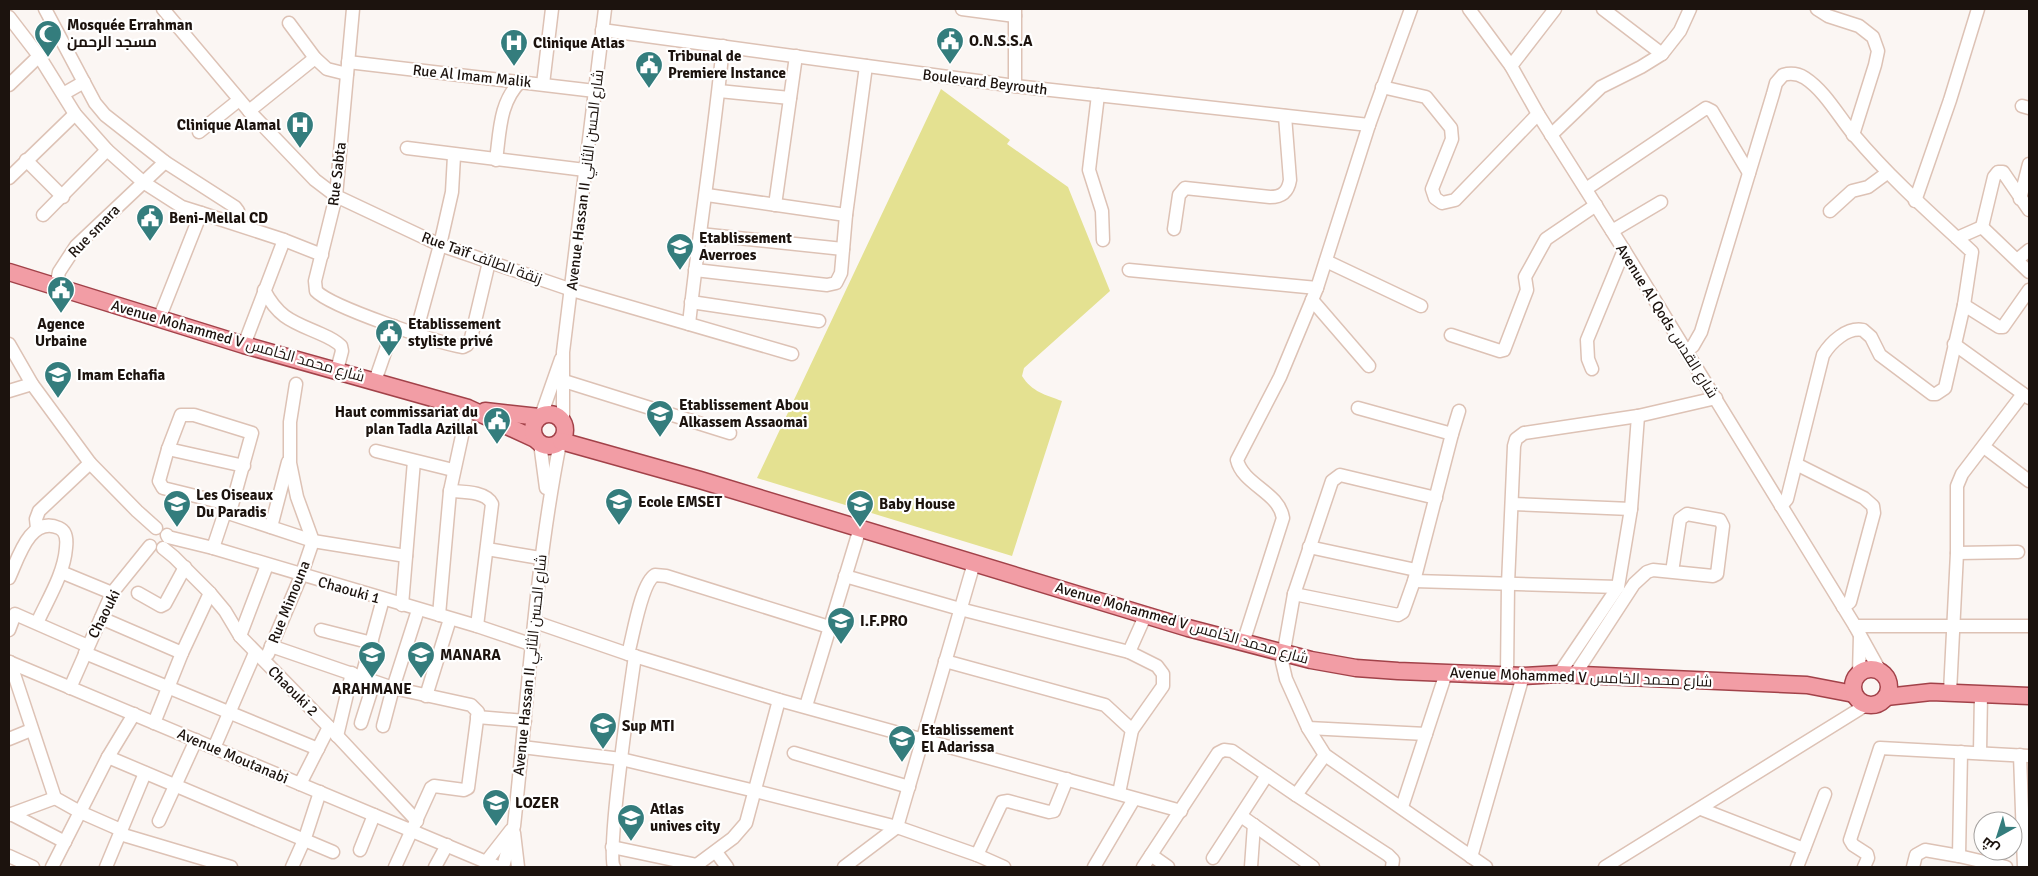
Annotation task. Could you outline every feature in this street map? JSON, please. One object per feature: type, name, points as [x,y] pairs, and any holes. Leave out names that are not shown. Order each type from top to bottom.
[{"type":"main road","name":"Avenue Mohammed V شارع محمد الخامس","points":[[9,272],[244,345],[468,408]]},
{"type":"main road","points":[[468,408],[540,417]]},
{"type":"main road","points":[[468,408],[537,441],[548,446],[562,433],[556,415],[546,414],[540,417],[534,425],[537,441]]},
{"type":"main road","name":"Avenue Mohammed V شارع محمد الخامس","points":[[562,433],[634,461],[1282,654],[1356,668],[1807,686],[1859,699]]},
{"type":"main road","points":[[1885,683],[1877,704],[1859,699],[1852,688],[1857,675],[1869,669],[1885,683],[1931,692],[2029,696]]},
{"type":"main road","name":"Avenue Mohammed V شارع محمد الخامس","points":[[1807,686],[1857,675]]},
{"type":"street","points":[[45,9],[95,103],[105,115],[166,162],[238,209],[235,223]]},
{"type":"street","name":"Rue Taïf زنقة الطائف","points":[[163,9],[249,111],[316,180],[336,196],[440,245],[489,262],[572,290],[792,354]]},
{"type":"street","name":"Rue Sabta","points":[[353,9],[336,196],[315,281],[316,291],[328,300],[394,326]]},
{"type":"street","points":[[543,84],[552,9]]},
{"type":"street","name":"Avenue Hassan II شارع الحسن الثاني","points":[[514,826],[540,558],[562,433],[563,352],[605,9]]},
{"type":"street","points":[[962,9],[1015,12],[1015,86]]},
{"type":"street","points":[[1244,643],[1283,518],[1279,506],[1241,470],[1237,460],[1280,377],[1314,294],[1382,87],[1410,9]]},
{"type":"street","name":"Avenue Al Qods شارع القدس","points":[[1469,9],[1511,66],[1538,114],[1716,398],[1858,631],[1885,683]]},
{"type":"street","points":[[1511,66],[1555,9]]},
{"type":"street","points":[[1603,9],[1662,54]]},
{"type":"street","points":[[1551,134],[1601,87],[1641,68],[1662,54],[1680,30],[1690,9]]},
{"type":"street","points":[[1817,9],[1828,16],[1859,26],[1873,37],[1878,51],[1853,134]]},
{"type":"street","points":[[1916,200],[1978,9]]},
{"type":"street","points":[[9,17],[39,56],[75,114],[108,150],[143,182],[182,207],[235,223],[322,255]]},
{"type":"street","name":"Rue Al Imam Malik","points":[[288,23],[315,58],[327,69],[347,68],[521,81],[595,91]]},
{"type":"street","name":"Boulevard Beyrouth","points":[[602,30],[1015,86],[1369,126]]},
{"type":"street","points":[[689,324],[723,46]]},
{"type":"street","points":[[9,85],[39,56]]},
{"type":"street","points":[[775,206],[796,56]]},
{"type":"street","points":[[249,111],[315,58]]},
{"type":"street","points":[[695,270],[830,286],[836,283],[840,276],[846,215],[866,66]]},
{"type":"street","points":[[1686,351],[1699,338],[1776,83],[1783,75],[1790,74],[1804,77],[1817,88],[1887,173],[1972,252],[1964,305],[1945,388],[1936,394],[1932,394],[1880,354],[1871,337],[1863,330],[1851,331],[1830,343],[1823,355],[1787,499],[1781,506]]},
{"type":"street","points":[[496,160],[504,106],[509,94],[521,81]]},
{"type":"street","points":[[63,94],[84,82]]},
{"type":"street","points":[[1382,87],[1426,97],[1451,128],[1453,133],[1452,139],[1432,189],[1434,198],[1442,203],[1455,200],[1538,114]]},
{"type":"street","points":[[718,91],[790,98]]},
{"type":"street","points":[[1098,96],[1089,170],[1102,211],[1103,240]]},
{"type":"street","points":[[198,132],[239,100]]},
{"type":"street","points":[[1586,190],[1706,108],[1712,111],[1749,173]]},
{"type":"street","points":[[9,178],[75,114]]},
{"type":"street","points":[[1174,229],[1179,195],[1185,188],[1270,197],[1284,194],[1290,180],[1286,116]]},
{"type":"street","points":[[407,148],[454,156],[585,170]]},
{"type":"street","points":[[43,215],[108,150]]},
{"type":"street","points":[[416,333],[452,192],[454,156]]},
{"type":"street","points":[[26,160],[63,196]]},
{"type":"street","name":"Rue smara","points":[[56,287],[59,272],[76,246],[166,162]]},
{"type":"street","points":[[2020,199],[2029,164]]},
{"type":"street","points":[[1982,227],[1996,173],[2003,172],[2029,210]]},
{"type":"street","points":[[1830,211],[1852,191],[1868,187],[1887,173]]},
{"type":"street","points":[[706,194],[775,206],[846,215]]},
{"type":"street","points":[[1612,231],[1661,202]]},
{"type":"street","points":[[1451,335],[1500,351],[1504,350],[1527,290],[1525,277],[1546,239],[1596,205]]},
{"type":"street","points":[[158,319],[201,213]]},
{"type":"street","points":[[1957,238],[1982,227]]},
{"type":"street","points":[[1982,227],[2029,272]]},
{"type":"street","points":[[700,234],[843,249]]},
{"type":"street","points":[[244,345],[284,240]]},
{"type":"street","points":[[1592,369],[1588,359],[1587,340],[1624,250]]},
{"type":"street","points":[[2017,260],[2029,250]]},
{"type":"street","points":[[1326,261],[1421,306]]},
{"type":"street","points":[[375,381],[394,326],[458,346],[463,347],[466,345],[471,338],[489,262]]},
{"type":"street","points":[[1129,270],[1314,294],[1369,366]]},
{"type":"street","points":[[264,290],[270,302],[282,316],[334,340],[342,346],[337,370]]},
{"type":"street","points":[[1964,305],[1999,328],[2003,327],[2029,290]]},
{"type":"street","points":[[692,302],[819,321]]},
{"type":"street","points":[[9,344],[32,384],[90,464],[137,511],[159,538]]},
{"type":"street","points":[[1950,692],[1957,553],[1957,486],[1962,474],[2026,396],[1954,344]]},
{"type":"street","name":"Avenue Hassan II شارع الحسن الثاني","points":[[540,417],[563,352]]},
{"type":"street","points":[[564,381],[730,432]]},
{"type":"street","points":[[9,391],[32,384]]},
{"type":"street","name":"Rue Mimouna","points":[[265,663],[301,576],[312,541],[298,497],[289,458],[290,422],[296,384]]},
{"type":"street","points":[[1471,857],[1515,675],[1508,584],[1514,446],[1520,435],[1524,433],[1638,416],[1716,398]]},
{"type":"street","points":[[426,696],[444,617],[450,491],[453,470],[468,408]]},
{"type":"street","points":[[1358,408],[1452,434]]},
{"type":"street","points":[[1294,594],[1398,615],[1405,610],[1459,411]]},
{"type":"street","name":"Rue Mimouna","points":[[244,466],[252,434],[194,415],[184,414],[178,418],[159,481],[163,488],[228,509],[270,527],[312,541],[406,556]]},
{"type":"street","points":[[1566,675],[1618,587],[1631,509],[1638,416]]},
{"type":"street","name":"Avenue Hassan II شارع الحسن الثاني","points":[[537,441],[544,469],[548,504]]},
{"type":"street","points":[[1984,447],[2029,481]]},
{"type":"street","points":[[168,449],[244,466],[213,548]]},
{"type":"street","points":[[376,451],[453,470]]},
{"type":"street","points":[[270,527],[289,458]]},
{"type":"street","points":[[402,605],[414,461]]},
{"type":"street","points":[[37,528],[36,519],[39,511],[90,464]]},
{"type":"street","points":[[1796,464],[1864,498],[1873,506],[1874,513],[1850,602],[1843,607]]},
{"type":"street","points":[[1436,498],[1340,475],[1332,480],[1294,594],[1282,662],[1286,679],[1308,728],[1325,755],[1486,867]]},
{"type":"street","points":[[450,491],[488,498],[492,504],[477,626]]},
{"type":"street","points":[[1512,504],[1631,509]]},
{"type":"street","points":[[1566,675],[1638,579],[1647,572],[1653,570],[1672,572],[1713,576],[1717,574],[1723,526],[1720,520],[1687,514],[1682,515],[1672,572]]},
{"type":"street","points":[[9,578],[29,536],[37,528],[51,526],[61,528],[66,534],[66,548],[61,572],[37,623]]},
{"type":"street","points":[[806,706],[860,528]]},
{"type":"street","name":"Chaouki 1","points":[[159,538],[168,537],[213,548],[301,576],[477,626],[533,645]]},
{"type":"street","name":"Chaouki 2","points":[[159,538],[174,557],[225,611],[240,636],[333,732],[415,826]]},
{"type":"street","name":"Chaouki","points":[[70,688],[112,593],[159,538]]},
{"type":"street","points":[[1309,547],[1415,575],[1508,584],[1618,587]]},
{"type":"street","points":[[486,549],[540,558]]},
{"type":"street","points":[[1957,553],[2018,552]]},
{"type":"street","points":[[847,866],[897,827],[974,563]]},
{"type":"street","points":[[240,636],[267,565]]},
{"type":"street","points":[[138,593],[161,606],[165,604],[185,567]]},
{"type":"street","points":[[61,572],[112,593]]},
{"type":"street","points":[[611,866],[631,655],[645,591],[650,580],[656,575],[666,576],[829,627]]},
{"type":"street","points":[[845,576],[960,609],[1129,652],[1157,666],[1163,674],[1163,686],[1132,730],[1119,793]]},
{"type":"street","points":[[154,723],[182,652],[210,593]]},
{"type":"street","points":[[361,723],[363,677],[383,599]]},
{"type":"street","points":[[383,726],[418,610]]},
{"type":"street","points":[[9,630],[15,614],[37,623],[167,688],[231,712],[318,749]]},
{"type":"street","points":[[1129,652],[1146,614]]},
{"type":"street","points":[[101,618],[182,652]]},
{"type":"street","points":[[535,622],[631,655],[779,700],[1181,811]]},
{"type":"street","points":[[1857,675],[1858,631],[1953,626],[2029,626]]},
{"type":"street","points":[[321,630],[372,643]]},
{"type":"street","points":[[271,646],[393,688],[471,705],[478,712],[468,788],[464,790],[434,786],[431,788],[396,867]]},
{"type":"street","points":[[214,748],[256,653]]},
{"type":"street","points":[[945,661],[1105,705],[1132,730]]},
{"type":"street","points":[[9,662],[55,798],[120,832],[193,862],[231,867]]},
{"type":"street","name":"Avenue Moutanabi","points":[[9,662],[374,815],[415,826],[480,864],[498,867]]},
{"type":"street","points":[[1402,808],[1446,673]]},
{"type":"street","points":[[300,784],[318,749],[333,732],[363,677]]},
{"type":"street","points":[[1980,753],[1981,694]]},
{"type":"street","points":[[1609,864],[1701,809],[1834,725],[1859,699]]},
{"type":"street","points":[[612,847],[696,866],[716,852],[743,827],[748,818],[779,700]]},
{"type":"street","points":[[52,867],[108,757],[134,714]]},
{"type":"street","points":[[477,717],[525,721]]},
{"type":"street","points":[[1308,728],[1426,734]]},
{"type":"street","points":[[9,738],[31,730]]},
{"type":"street","points":[[159,821],[196,740]]},
{"type":"street","points":[[522,747],[621,759],[754,791],[897,827],[977,855],[990,864],[1004,867]]},
{"type":"street","points":[[1864,867],[1868,858],[1867,854],[1853,846],[1850,840],[1880,748],[2024,756],[2027,851],[2024,867]]},
{"type":"street","points":[[1143,867],[1218,753],[1224,750],[1232,750],[1296,795],[1388,855],[1393,860],[1392,867]]},
{"type":"street","points":[[1959,856],[1961,752]]},
{"type":"street","points":[[794,753],[909,787]]},
{"type":"street","points":[[1296,795],[1325,755]]},
{"type":"street","points":[[108,757],[334,852]]},
{"type":"street","points":[[106,867],[145,773]]},
{"type":"street","points":[[1213,858],[1267,775]]},
{"type":"street","points":[[977,855],[1002,802],[1008,801],[1049,812],[1054,811],[1067,779]]},
{"type":"street","points":[[292,867],[320,792]]},
{"type":"street","points":[[1797,867],[1825,794]]},
{"type":"street","points":[[10,815],[55,798]]},
{"type":"street","points":[[1094,867],[1134,799]]},
{"type":"street","points":[[1701,809],[1804,849]]},
{"type":"street","points":[[10,815],[64,842]]},
{"type":"street","points":[[360,850],[374,815]]},
{"type":"street","points":[[1240,816],[1313,867]]},
{"type":"street","points":[[1251,867],[1254,825]]},
{"type":"street","points":[[480,864],[514,826]]},
{"type":"street","points":[[503,867],[514,826]]},
{"type":"street","points":[[514,826],[518,867]]},
{"type":"street","points":[[435,867],[452,847]]},
{"type":"street","points":[[1913,867],[1916,855],[1925,850],[2006,867]]},
{"type":"street","points":[[716,852],[727,867]]},
{"type":"street","points":[[1151,855],[1168,867]]},
{"type":"street","points":[[10,859],[33,867]]},
{"type":"street","points":[[1609,864],[1626,867]]},
{"type":"shaded area","points":[[941,89],[1010,140],[1007,144],[1068,187],[1110,291],[1024,368],[1022,376],[1030,386],[1062,401],[1012,556],[757,478]]},
{"type":"place","name":"Mosquée Errahman مسجد الرحمن","points":[[48,58]]},
{"type":"place","name":"O.N.S.S.A","points":[[950,65]]},
{"type":"place","name":"Clinique Atlas","points":[[514,67]]},
{"type":"place","name":"Tribunal de Premiere Instance","points":[[649,89]]},
{"type":"place","name":"Clinique Alamal","points":[[300,149]]},
{"type":"place","name":"Beni-Mellal CD","points":[[150,242]]},
{"type":"place","name":"Etablissement Averroes","points":[[680,271]]},
{"type":"place","name":"Agence Urbaine","points":[[61,314]]},
{"type":"place","name":"Etablissement styliste privé","points":[[389,357]]},
{"type":"place","name":"Imam Echafia","points":[[58,399]]},
{"type":"place","name":"Etablissement Abou Alkassem Assaomai","points":[[660,438]]},
{"type":"place","name":"Haut commissariat du plan Tadla Azillal","points":[[497,445]]},
{"type":"place","name":"Ecole EMSET","points":[[619,526]]},
{"type":"place","name":"Les Oiseaux Du Paradis","points":[[177,528]]},
{"type":"place","name":"Baby House","points":[[860,528]]},
{"type":"place","name":"I.F.PRO","points":[[841,645]]},
{"type":"place","name":"ARAHMANE","points":[[372,679]]},
{"type":"place","name":"MANARA","points":[[421,679]]},
{"type":"place","name":"Sup MTI","points":[[603,750]]},
{"type":"place","name":"Etablissement El Adarissa","points":[[902,763]]},
{"type":"place","name":"LOZER","points":[[496,827]]},
{"type":"place","name":"Atlas unives city","points":[[631,842]]}]
